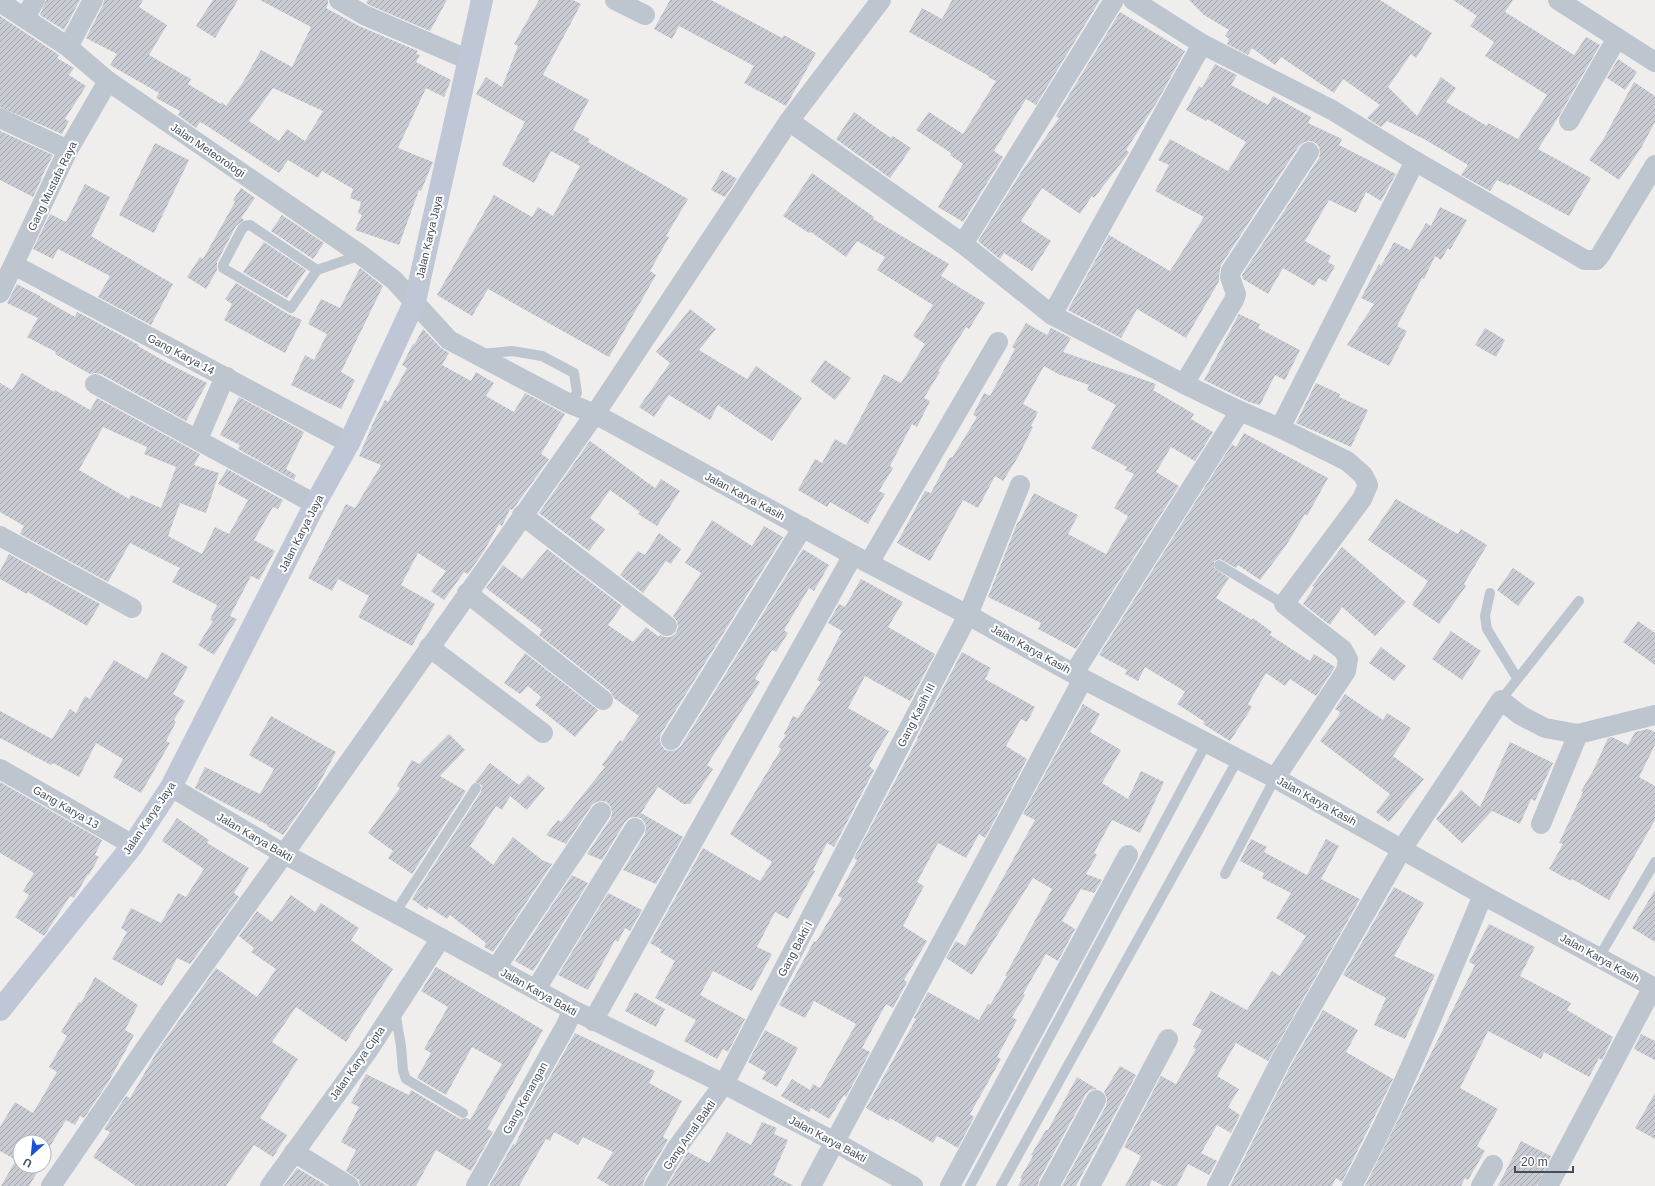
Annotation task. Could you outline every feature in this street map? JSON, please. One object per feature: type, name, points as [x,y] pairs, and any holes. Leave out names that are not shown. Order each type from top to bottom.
[{"type":"main road","name":"Jalan Karya Jaya","points":[[3,1000],[133,845],[171,787],[315,504],[349,443],[415,301],[482,0]]},
{"type":"street","points":[[26,18],[35,0]]},
{"type":"street","points":[[68,47],[93,0]]},
{"type":"street","points":[[339,0],[364,15],[469,60]]},
{"type":"street","points":[[615,0],[645,15]]},
{"type":"street","points":[[51,1186],[173,1008],[284,854],[467,593],[595,414],[789,121],[881,0]]},
{"type":"street","points":[[963,244],[1114,0]]},
{"type":"street","points":[[1133,0],[1202,44],[1332,110],[1415,161],[1585,260],[1596,260],[1601,254],[1655,165]]},
{"type":"street","points":[[1558,0],[1655,62]]},
{"type":"street","name":"Jalan Meteorologi","points":[[0,2],[68,47],[108,82],[361,255],[394,280],[415,301]]},
{"type":"street","points":[[1569,120],[1617,38]]},
{"type":"street","points":[[1052,314],[1202,44]]},
{"type":"street","name":"Gang Mustafa Raya","points":[[0,293],[68,150],[108,82]]},
{"type":"street","points":[[0,118],[68,150]]},
{"type":"street","points":[[789,121],[963,244],[1052,314],[1184,384],[1240,411],[1280,428],[1347,462],[1363,475],[1368,485],[1362,499],[1284,604],[1343,650],[1348,659],[1346,671],[1275,778]]},
{"type":"street","points":[[1184,384],[1234,300],[1236,294],[1230,277],[1231,271],[1308,152]]},
{"type":"street","points":[[1280,428],[1415,161]]},
{"type":"street","name":"Gang Karya 14","points":[[14,265],[349,443]]},
{"type":"street","name":"Jalan Karya Kasih","points":[[415,301],[449,340],[568,403],[595,414],[1078,676],[1275,778],[1654,988]]},
{"type":"street","points":[[593,1021],[861,559],[998,342]]},
{"type":"street","points":[[198,439],[220,388],[226,378]]},
{"type":"street","points":[[95,384],[315,504]]},
{"type":"street","points":[[811,1186],[1078,676],[1240,411]]},
{"type":"street","name":"Gang Kasih III","points":[[865,815],[968,615],[1020,485]]},
{"type":"street","points":[[522,516],[667,626]]},
{"type":"street","points":[[671,740],[803,527]]},
{"type":"street","points":[[3,544],[132,608]]},
{"type":"street","points":[[467,593],[603,700]]},
{"type":"street","points":[[429,647],[543,733]]},
{"type":"street","points":[[1217,1186],[1282,1058],[1402,849],[1501,700],[1520,715],[1545,728],[1578,734],[1655,716]]},
{"type":"street","points":[[1541,824],[1578,734]]},
{"type":"street","name":"Gang Karya 13","points":[[0,769],[133,845]]},
{"type":"street","name":"Jalan Karya Bakti","points":[[171,787],[284,854],[593,1021],[724,1084],[835,1142],[913,1186]]},
{"type":"street","points":[[496,968],[601,812]]},
{"type":"street","name":"Gang Bakti I","points":[[724,1084],[865,815]]},
{"type":"street","points":[[536,989],[635,828]]},
{"type":"street","points":[[950,1186],[1128,856]]},
{"type":"street","points":[[1352,1186],[1378,1140],[1408,1074],[1483,894]]},
{"type":"street","name":"Jalan Karya Cipta","points":[[270,1186],[367,1052],[441,938]]},
{"type":"street","points":[[1548,1186],[1654,988]]},
{"type":"street","name":"Gang Kenangan","points":[[476,1186],[573,1010]]},
{"type":"street","points":[[1090,1186],[1168,1039]]},
{"type":"street","name":"Gang Amal Bakti","points":[[654,1186],[676,1149],[724,1084]]},
{"type":"street","points":[[1050,1186],[1096,1100]]},
{"type":"street","points":[[294,1152],[349,1186]]},
{"type":"street","points":[[1481,1186],[1493,1165]]},
{"type":"lane","points":[[317,270],[250,225],[245,226],[242,229],[223,265],[223,268],[289,308],[293,307],[317,270],[361,255]]},
{"type":"lane","points":[[478,354],[512,351],[542,356],[574,373],[577,393],[568,403]]},
{"type":"lane","points":[[1219,564],[1284,604]]},
{"type":"lane","points":[[1490,593],[1485,616],[1487,629],[1517,678]]},
{"type":"lane","points":[[1501,700],[1579,601]]},
{"type":"lane","points":[[970,1186],[1207,742]]},
{"type":"lane","points":[[1001,1186],[1238,759]]},
{"type":"lane","points":[[1225,874],[1275,778]]},
{"type":"lane","points":[[395,913],[476,788]]},
{"type":"lane","points":[[1599,957],[1655,862]]},
{"type":"lane","points":[[395,1008],[403,1071],[406,1079],[412,1084],[463,1113]]},
{"type":"building","points":[[46,0],[80,0],[64,30],[40,15]]},
{"type":"building","points":[[104,0],[143,0],[139,7],[167,25],[149,55],[191,79],[188,84],[221,104],[222,102],[226,106],[242,84],[261,50],[292,67],[311,27],[260,0],[328,0],[326,8],[359,26],[418,51],[416,54],[420,55],[416,62],[451,80],[444,97],[426,88],[398,148],[433,162],[421,191],[419,190],[399,245],[355,230],[362,215],[358,213],[361,202],[350,198],[353,189],[322,171],[318,178],[288,160],[279,173],[204,124],[200,122],[196,128],[178,115],[180,111],[156,98],[159,93],[110,65],[117,54],[86,38],[103,5]],"holes":[[[273,88],[323,111],[305,141],[287,129],[279,141],[249,121]]]},
{"type":"building","points":[[213,0],[238,0],[215,38],[196,26]]},
{"type":"building","points":[[368,0],[447,0],[430,31],[369,5],[366,3]]},
{"type":"building","points":[[539,0],[573,0],[581,4],[543,75],[589,100],[573,130],[590,139],[588,142],[688,199],[666,236],[669,237],[650,271],[656,275],[609,357],[488,289],[472,316],[437,295],[494,195],[532,217],[538,207],[553,216],[580,166],[551,151],[534,183],[502,165],[525,122],[476,94],[486,77],[502,87],[518,46],[514,44]]},
{"type":"building","points":[[670,0],[711,0],[782,38],[784,35],[816,53],[786,106],[744,83],[754,66],[679,26],[672,39],[654,29]]},
{"type":"building","points":[[952,0],[1100,0],[1036,105],[1026,99],[994,151],[1003,157],[963,222],[938,207],[963,164],[950,155],[951,153],[916,130],[929,112],[963,134],[996,81],[909,32],[922,8],[942,19]]},
{"type":"building","points":[[1189,0],[1380,0],[1432,33],[1416,58],[1411,54],[1388,87],[1417,116],[1441,77],[1456,88],[1446,102],[1487,126],[1488,123],[1518,139],[1547,95],[1485,56],[1494,42],[1470,26],[1477,16],[1453,0],[1513,0],[1505,12],[1574,55],[1586,37],[1600,45],[1538,149],[1591,178],[1569,216],[1509,184],[1508,185],[1497,180],[1490,191],[1461,175],[1468,165],[1424,139],[1387,121],[1381,127],[1367,118],[1380,105],[1343,79],[1334,93],[1281,57],[1275,65],[1252,48],[1248,55],[1227,44],[1229,39],[1225,36],[1229,30],[1204,15]]},
{"type":"building","points":[[1120,12],[1185,51],[1157,102],[1126,150],[1129,152],[1128,154],[1094,198],[1092,196],[1080,214],[1042,188],[1021,221],[1051,241],[1032,271],[1004,253],[1000,259],[978,241],[1022,171],[1059,118],[1056,116]]},
{"type":"building","points":[[0,16],[59,55],[57,58],[74,68],[69,75],[86,86],[65,119],[69,121],[62,134],[0,107]]},
{"type":"building","points":[[1618,59],[1637,72],[1625,90],[1607,78]]},
{"type":"building","points":[[1215,64],[1237,75],[1231,85],[1268,105],[1273,96],[1311,117],[1308,123],[1342,139],[1339,145],[1396,174],[1381,201],[1366,192],[1356,213],[1329,200],[1305,241],[1331,256],[1328,262],[1335,266],[1326,282],[1319,278],[1314,286],[1283,268],[1268,294],[1243,279],[1242,275],[1319,158],[1319,147],[1316,143],[1310,141],[1304,142],[1299,146],[1221,265],[1219,281],[1186,338],[1137,309],[1121,338],[1068,310],[1109,235],[1170,271],[1204,217],[1155,191],[1169,165],[1158,160],[1170,139],[1228,171],[1246,142],[1207,119],[1206,121],[1186,110],[1199,86],[1202,88]]},
{"type":"building","points":[[1634,82],[1655,96],[1655,122],[1641,148],[1619,180],[1589,160],[1603,140]]},
{"type":"building","points":[[854,112],[891,138],[893,136],[911,148],[890,178],[836,139]]},
{"type":"building","points":[[0,131],[53,155],[33,197],[0,180]]},
{"type":"building","points":[[155,143],[189,160],[154,233],[119,215]]},
{"type":"building","points":[[722,170],[737,179],[725,197],[711,190]]},
{"type":"building","points":[[812,173],[874,217],[873,219],[949,264],[941,276],[985,303],[969,329],[966,327],[938,371],[940,372],[924,398],[930,401],[917,427],[912,424],[890,466],[893,468],[879,491],[885,494],[868,524],[830,502],[827,507],[798,490],[815,459],[822,463],[835,439],[846,445],[884,374],[901,383],[925,344],[913,336],[933,305],[877,270],[885,257],[857,241],[846,257],[811,232],[809,233],[783,216]]},
{"type":"building","points":[[85,184],[110,197],[91,236],[173,284],[151,325],[98,297],[110,276],[58,249],[53,259],[33,249],[50,214],[66,222]]},
{"type":"building","points":[[241,188],[255,198],[241,218],[244,220],[236,226],[217,262],[217,270],[206,289],[187,277],[200,257],[203,259],[235,202],[233,200]]},
{"type":"building","points":[[1440,207],[1467,220],[1450,250],[1448,248],[1441,260],[1435,256],[1424,279],[1422,278],[1397,326],[1407,331],[1389,366],[1347,345],[1374,304],[1361,298],[1379,264],[1381,266],[1394,242],[1410,250],[1426,223],[1431,226]]},
{"type":"building","points":[[282,215],[324,243],[313,259],[271,231]]},
{"type":"building","points":[[264,242],[306,270],[287,298],[243,272]]},
{"type":"building","points":[[360,268],[383,286],[341,372],[355,380],[341,409],[291,385],[305,355],[314,360],[327,334],[308,324],[321,299],[340,308]]},
{"type":"building","points":[[236,283],[288,314],[302,320],[285,353],[224,320],[232,304],[225,299]]},
{"type":"building","points":[[17,284],[75,317],[77,312],[87,317],[139,345],[138,346],[171,365],[207,383],[186,421],[101,374],[90,374],[55,354],[56,352],[27,337],[38,318],[7,303]]},
{"type":"building","points":[[690,309],[716,329],[699,350],[747,379],[756,366],[802,398],[772,441],[718,405],[710,420],[669,395],[654,417],[639,407],[670,363],[656,352]]},
{"type":"building","points":[[1239,314],[1260,324],[1258,328],[1300,350],[1285,380],[1275,375],[1260,405],[1249,402],[1204,380]]},
{"type":"building","points":[[1026,323],[1047,335],[1051,328],[1071,338],[1063,352],[1156,384],[1153,390],[1194,414],[1191,419],[1213,432],[1195,461],[1171,447],[1156,472],[1179,486],[1076,649],[1038,629],[1041,623],[988,597],[1018,521],[1019,522],[1034,493],[1078,515],[1068,534],[1106,554],[1128,516],[1114,508],[1134,474],[1125,470],[1127,467],[1091,448],[1116,405],[1087,390],[1089,385],[1058,374],[1044,366],[1023,404],[1038,412],[1031,426],[1033,427],[1018,457],[1003,481],[995,476],[978,508],[963,500],[930,561],[897,543],[925,491],[931,493],[950,457],[952,458],[977,417],[973,415],[984,393],[990,396],[1015,349],[1012,347]]},
{"type":"building","points":[[1485,328],[1505,340],[1496,357],[1475,345]]},
{"type":"building","points":[[423,329],[441,348],[449,353],[442,365],[471,381],[476,372],[494,383],[486,396],[514,412],[525,393],[565,414],[541,454],[549,459],[516,505],[512,510],[510,509],[502,526],[499,524],[484,551],[468,574],[464,572],[444,600],[431,591],[446,571],[418,553],[401,585],[435,604],[412,646],[358,617],[369,596],[338,579],[332,591],[308,578],[346,504],[355,508],[381,465],[359,456],[385,400],[388,402],[407,368],[402,365]]},
{"type":"building","points":[[825,360],[851,378],[835,400],[810,381]]},
{"type":"building","points":[[22,373],[54,392],[55,390],[90,410],[97,398],[200,454],[194,465],[219,473],[206,513],[180,503],[168,536],[202,554],[215,527],[229,534],[248,500],[218,484],[227,469],[283,500],[278,509],[273,507],[254,540],[275,551],[259,580],[251,576],[230,616],[237,619],[214,655],[198,645],[213,621],[210,620],[217,605],[172,582],[180,568],[130,543],[108,582],[20,534],[24,526],[0,512],[0,383],[12,390]],"holes":[[[103,427],[147,447],[144,454],[176,467],[161,508],[131,495],[129,499],[79,470]]]},
{"type":"building","points":[[1316,383],[1340,394],[1339,397],[1368,410],[1351,447],[1296,423]]},
{"type":"building","points":[[239,397],[304,432],[286,469],[296,475],[294,480],[238,449],[240,445],[220,435]]},
{"type":"building","points":[[1244,433],[1328,478],[1307,516],[1305,514],[1287,544],[1260,580],[1238,565],[1236,568],[1220,559],[1214,561],[1214,568],[1229,578],[1216,598],[1252,620],[1253,618],[1272,632],[1270,635],[1310,661],[1314,654],[1335,667],[1316,696],[1290,679],[1285,686],[1266,673],[1248,704],[1252,707],[1230,741],[1203,724],[1205,722],[1177,704],[1185,692],[1181,689],[1145,667],[1138,681],[1125,674],[1127,670],[1099,655],[1232,444],[1236,447]]},
{"type":"building","points":[[590,441],[655,488],[661,479],[680,491],[657,526],[638,514],[640,512],[610,490],[590,518],[605,529],[589,551],[539,513]]},
{"type":"building","points":[[1396,499],[1458,534],[1461,529],[1487,545],[1464,584],[1466,586],[1439,624],[1412,605],[1428,581],[1368,540]]},
{"type":"building","points":[[712,520],[752,546],[764,526],[783,537],[661,734],[661,745],[665,750],[676,750],[681,746],[803,549],[829,565],[814,591],[809,588],[784,630],[788,633],[776,652],[772,650],[755,679],[760,682],[707,765],[713,769],[690,804],[683,804],[658,787],[641,813],[683,837],[656,884],[623,870],[645,834],[645,823],[641,818],[629,818],[625,822],[602,860],[587,854],[611,818],[611,807],[607,802],[596,802],[592,805],[566,844],[546,835],[558,820],[561,822],[605,767],[602,765],[620,740],[622,742],[639,716],[614,698],[610,691],[539,635],[542,630],[486,588],[503,565],[522,579],[547,549],[622,606],[608,625],[633,642],[646,627],[659,637],[660,635],[671,637],[676,633],[678,627],[677,621],[673,616],[701,573],[685,563]]},
{"type":"building","points":[[659,533],[681,549],[671,564],[666,561],[643,593],[620,575],[638,551],[645,555]]},
{"type":"building","points":[[1342,547],[1406,602],[1375,636],[1342,607],[1330,625],[1303,604],[1314,587],[1312,586]]},
{"type":"building","points":[[9,554],[100,604],[87,626],[28,592],[27,594],[0,579],[0,571]]},
{"type":"building","points":[[1513,568],[1535,583],[1518,606],[1497,590]]},
{"type":"building","points":[[861,579],[903,602],[888,627],[935,654],[910,701],[865,676],[848,708],[889,731],[869,766],[874,770],[834,847],[827,843],[813,870],[815,871],[788,919],[775,912],[757,947],[772,954],[752,991],[713,971],[700,995],[745,1019],[728,1052],[723,1049],[717,1059],[684,1041],[696,1020],[655,998],[675,961],[660,952],[662,950],[650,943],[703,848],[760,881],[772,862],[730,834],[781,749],[778,747],[786,735],[784,734],[793,716],[798,718],[821,682],[817,680],[842,631],[828,623],[839,604],[845,607]]},
{"type":"building","points":[[1638,621],[1655,633],[1655,665],[1623,642]]},
{"type":"building","points":[[1451,631],[1481,651],[1462,680],[1432,659]]},
{"type":"building","points":[[1381,647],[1406,666],[1394,681],[1369,663]]},
{"type":"building","points":[[162,652],[188,667],[173,694],[185,701],[174,720],[176,722],[166,741],[170,743],[141,793],[113,777],[123,759],[96,743],[79,777],[53,763],[51,765],[0,738],[0,711],[52,739],[70,709],[76,713],[85,696],[90,699],[114,660],[147,679]]},
{"type":"building","points":[[962,652],[991,668],[985,679],[1035,707],[1027,722],[1021,719],[1006,746],[1027,759],[985,838],[979,834],[966,858],[938,843],[917,882],[924,886],[903,926],[927,941],[904,980],[907,982],[893,1008],[886,1004],[862,1048],[870,1052],[846,1097],[844,1095],[829,1119],[811,1108],[809,1112],[781,1096],[792,1079],[810,1090],[813,1084],[820,1088],[856,1024],[814,1001],[805,1018],[779,1005],[814,941],[816,942],[842,898],[838,896],[857,860],[854,858]]},
{"type":"building","points":[[525,653],[598,710],[575,737],[535,705],[541,697],[528,686],[520,694],[504,683]]},
{"type":"building","points":[[1345,694],[1383,720],[1387,713],[1411,728],[1393,756],[1424,779],[1389,822],[1376,812],[1390,794],[1320,741],[1339,715],[1340,712],[1335,709]]},
{"type":"building","points":[[1083,704],[1100,714],[1090,732],[1121,750],[1102,783],[1128,799],[1141,771],[1164,782],[1140,833],[1112,820],[1094,853],[1097,855],[1086,874],[1102,880],[1094,893],[1081,889],[1062,921],[1075,929],[1058,961],[1046,954],[1023,994],[1025,995],[1012,1017],[1017,1020],[997,1057],[1001,1059],[970,1114],[974,1117],[958,1148],[937,1136],[933,1143],[890,1118],[889,1121],[866,1108],[916,1019],[914,1018],[928,992],[979,1020],[988,1004],[990,1005],[1007,976],[1005,976],[1052,889],[1033,878],[972,975],[946,958],[956,941],[965,946],[1035,820],[1023,814]]},
{"type":"building","points":[[271,716],[336,752],[316,789],[283,835],[267,826],[268,825],[195,788],[205,767],[260,794],[274,769],[249,755]]},
{"type":"building","points":[[1648,729],[1655,732],[1655,745],[1639,777],[1655,786],[1655,820],[1609,900],[1572,879],[1571,881],[1549,869],[1563,844],[1559,843],[1583,792],[1581,791],[1593,771],[1608,738],[1612,737],[1628,745],[1635,732]]},
{"type":"building","points":[[449,734],[465,750],[440,776],[466,791],[412,874],[388,858],[393,851],[368,833],[400,788],[397,786],[412,760],[419,764]]},
{"type":"building","points":[[1510,742],[1553,763],[1535,801],[1531,799],[1520,824],[1492,811],[1462,843],[1436,819],[1461,790],[1480,807]]},
{"type":"building","points":[[490,763],[519,785],[528,775],[545,788],[527,810],[510,796],[502,810],[496,806],[470,846],[493,865],[513,837],[542,860],[552,864],[493,952],[484,947],[486,943],[450,915],[447,919],[429,907],[427,910],[412,899],[481,792],[482,785],[475,782]]},
{"type":"building","points":[[0,782],[102,840],[95,855],[99,857],[89,875],[88,874],[74,898],[70,896],[44,936],[15,917],[29,895],[23,891],[34,873],[0,853]]},
{"type":"building","points":[[177,818],[209,840],[207,843],[249,868],[234,893],[239,897],[190,964],[177,958],[162,986],[112,959],[127,932],[121,928],[131,908],[161,923],[178,893],[186,897],[204,869],[162,841]]},
{"type":"building","points":[[1251,839],[1267,847],[1264,852],[1307,875],[1326,839],[1339,846],[1321,879],[1360,899],[1268,1061],[1236,1043],[1217,1076],[1239,1089],[1228,1107],[1240,1115],[1231,1133],[1217,1125],[1201,1153],[1217,1161],[1209,1175],[1188,1164],[1177,1186],[1164,1186],[1152,1180],[1149,1186],[1125,1186],[1141,1156],[1124,1147],[1161,1076],[1176,1084],[1196,1049],[1193,1047],[1202,1030],[1192,1025],[1211,991],[1247,1010],[1272,971],[1280,976],[1306,936],[1276,918],[1291,893],[1262,878],[1264,873],[1240,861]]},
{"type":"building","points":[[572,875],[588,883],[533,971],[515,961]]},
{"type":"building","points":[[1394,887],[1424,903],[1394,956],[1435,975],[1405,1039],[1374,1025],[1386,998],[1343,975]]},
{"type":"building","points":[[1655,890],[1655,942],[1632,928]]},
{"type":"building","points":[[608,893],[642,910],[630,931],[625,928],[618,942],[615,940],[588,990],[558,975]]},
{"type":"building","points":[[291,895],[315,912],[321,903],[359,928],[351,940],[393,969],[346,1042],[296,1007],[272,1042],[298,1059],[260,1118],[287,1135],[273,1157],[254,1145],[226,1186],[136,1186],[93,1157],[110,1132],[104,1129],[126,1096],[130,1098],[158,1050],[216,968],[257,997],[276,969],[251,952],[254,948],[239,936],[257,911],[272,922]]},
{"type":"building","points":[[1489,924],[1535,947],[1520,976],[1571,1003],[1567,1010],[1613,1037],[1602,1060],[1599,1058],[1589,1077],[1544,1052],[1541,1059],[1488,1031],[1460,1088],[1498,1109],[1477,1146],[1485,1151],[1468,1180],[1465,1178],[1461,1186],[1365,1186],[1475,965],[1469,962]]},
{"type":"building","points":[[436,967],[543,1030],[487,1129],[493,1132],[471,1171],[436,1150],[416,1186],[360,1186],[359,1180],[346,1171],[356,1150],[341,1142],[359,1107],[351,1103],[366,1074],[409,1095],[411,1090],[460,1119],[467,1118],[470,1120],[502,1064],[472,1047],[446,1095],[417,1078],[431,1053],[424,1049],[448,1007],[421,991]]},
{"type":"building","points":[[95,977],[138,1005],[125,1030],[134,1035],[109,1081],[84,1118],[80,1116],[75,1125],[66,1120],[52,1143],[52,1134],[12,1134],[12,1158],[0,1151],[0,1127],[15,1102],[33,1113],[57,1072],[49,1067],[67,1036],[61,1032],[79,1002],[81,1003]]},
{"type":"building","points":[[635,992],[665,1009],[656,1027],[625,1011]]},
{"type":"building","points":[[1323,1010],[1358,1030],[1346,1052],[1393,1079],[1342,1182],[1336,1178],[1332,1186],[1230,1186],[1292,1063]]},
{"type":"building","points":[[765,1030],[798,1048],[777,1087],[762,1079],[766,1072],[748,1062]]},
{"type":"building","points":[[575,1033],[655,1071],[649,1083],[682,1101],[663,1137],[668,1140],[644,1180],[643,1186],[610,1186],[597,1178],[613,1152],[583,1137],[578,1145],[554,1132],[550,1141],[546,1139],[519,1186],[489,1186],[513,1144],[515,1145],[531,1111]]},
{"type":"building","points":[[1641,1034],[1655,1041],[1655,1060],[1634,1049]]},
{"type":"building","points":[[1120,1066],[1136,1075],[1076,1186],[1062,1186],[1106,1106],[1107,1099],[1104,1092]]},
{"type":"building","points":[[1077,1077],[1097,1089],[1090,1090],[1086,1094],[1039,1180],[1038,1186],[1018,1186],[1022,1179],[1020,1178],[1033,1156],[1031,1155],[1046,1130],[1048,1130]]},
{"type":"building","points":[[1655,1093],[1655,1139],[1635,1128]]},
{"type":"building","points":[[762,1122],[777,1128],[774,1134],[788,1140],[773,1175],[794,1186],[667,1186],[688,1152],[709,1163],[727,1132],[751,1145]]},
{"type":"building","points":[[1521,1141],[1551,1156],[1537,1186],[1498,1186]]},
{"type":"building","points":[[12,1167],[12,1174],[36,1174],[29,1186],[1,1186]]},
{"type":"building","points":[[297,1168],[327,1186],[284,1186]]}]
